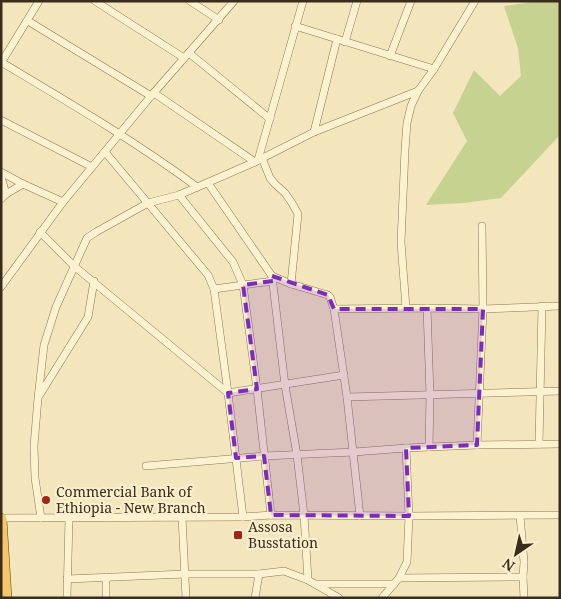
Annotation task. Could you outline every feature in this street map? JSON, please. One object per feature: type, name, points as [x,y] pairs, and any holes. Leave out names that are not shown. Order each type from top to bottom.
[{"type":"highway","points":[[1,519],[6,598]]},
{"type":"street","points":[[39,1],[1,62],[161,160],[197,187]]},
{"type":"street","points":[[95,1],[187,55],[270,119]]},
{"type":"street","points":[[190,1],[219,20]]},
{"type":"street","points":[[1,287],[63,202],[152,94],[234,1]]},
{"type":"street","points":[[258,160],[303,1]]},
{"type":"street","points":[[345,42],[356,1]]},
{"type":"street","points":[[390,56],[411,1]]},
{"type":"street","points":[[406,308],[401,242],[404,150],[407,123],[411,106],[418,91],[434,69],[475,1]]},
{"type":"street","points":[[28,20],[258,160],[274,184],[285,193],[298,214],[291,284]]},
{"type":"street","points":[[295,26],[434,69]]},
{"type":"street","points":[[314,132],[337,39]]},
{"type":"street","points":[[41,518],[35,478],[34,446],[44,345],[56,307],[87,238],[148,203],[178,195],[208,183],[314,132],[418,91]]},
{"type":"street","points":[[1,120],[92,167]]},
{"type":"street","points":[[105,152],[208,275],[214,289],[243,517]]},
{"type":"street","points":[[1,172],[63,202]]},
{"type":"street","points":[[1,177],[4,197],[23,184]]},
{"type":"street","points":[[208,183],[272,278],[285,385],[297,455],[304,515],[308,580]]},
{"type":"street","points":[[178,195],[233,262],[243,284],[271,515]]},
{"type":"street","points":[[477,445],[483,309],[482,226]]},
{"type":"street","points":[[40,232],[74,266],[228,393],[344,375]]},
{"type":"street","points":[[214,289],[272,278],[328,294],[330,297],[334,309],[344,375],[360,516]]},
{"type":"street","points":[[38,398],[88,317],[94,281]]},
{"type":"street","points":[[539,444],[542,306]]},
{"type":"street","points":[[334,309],[483,309],[560,306]]},
{"type":"street","points":[[427,308],[430,395],[429,447]]},
{"type":"street","points":[[347,397],[560,392]]},
{"type":"street","points":[[146,466],[264,456],[406,448],[560,444]]},
{"type":"street","points":[[382,598],[399,578],[407,562],[409,516],[406,448]]},
{"type":"street","points":[[1,519],[243,517],[271,515],[560,515]]},
{"type":"street","points":[[520,516],[524,562],[524,598]]},
{"type":"street","points":[[182,517],[186,598]]},
{"type":"street","points":[[67,598],[69,519]]},
{"type":"street","points":[[68,579],[185,574],[259,574],[284,571],[308,580],[339,598]]},
{"type":"street","points":[[255,598],[259,574]]},
{"type":"street","points":[[106,577],[106,598]]},
{"type":"street","points":[[399,578],[523,577]]},
{"type":"street","points":[[316,584],[394,584]]},
{"type":"highlighted area","points":[[272,276],[328,295],[334,309],[483,309],[477,445],[406,448],[409,516],[271,515],[264,456],[236,458],[228,393],[257,389],[243,285],[273,281]]},
{"type":"green space","points":[[538,1],[560,1],[560,135],[501,198],[464,203],[426,205],[467,141],[453,113],[474,70],[500,96],[521,76],[518,48],[504,6]]},
{"type":"place","name":"Commercial Bank of Ethiopia - New Branch","points":[[46,500]]},
{"type":"place","name":"Assosa Busstation","points":[[238,535]]}]
